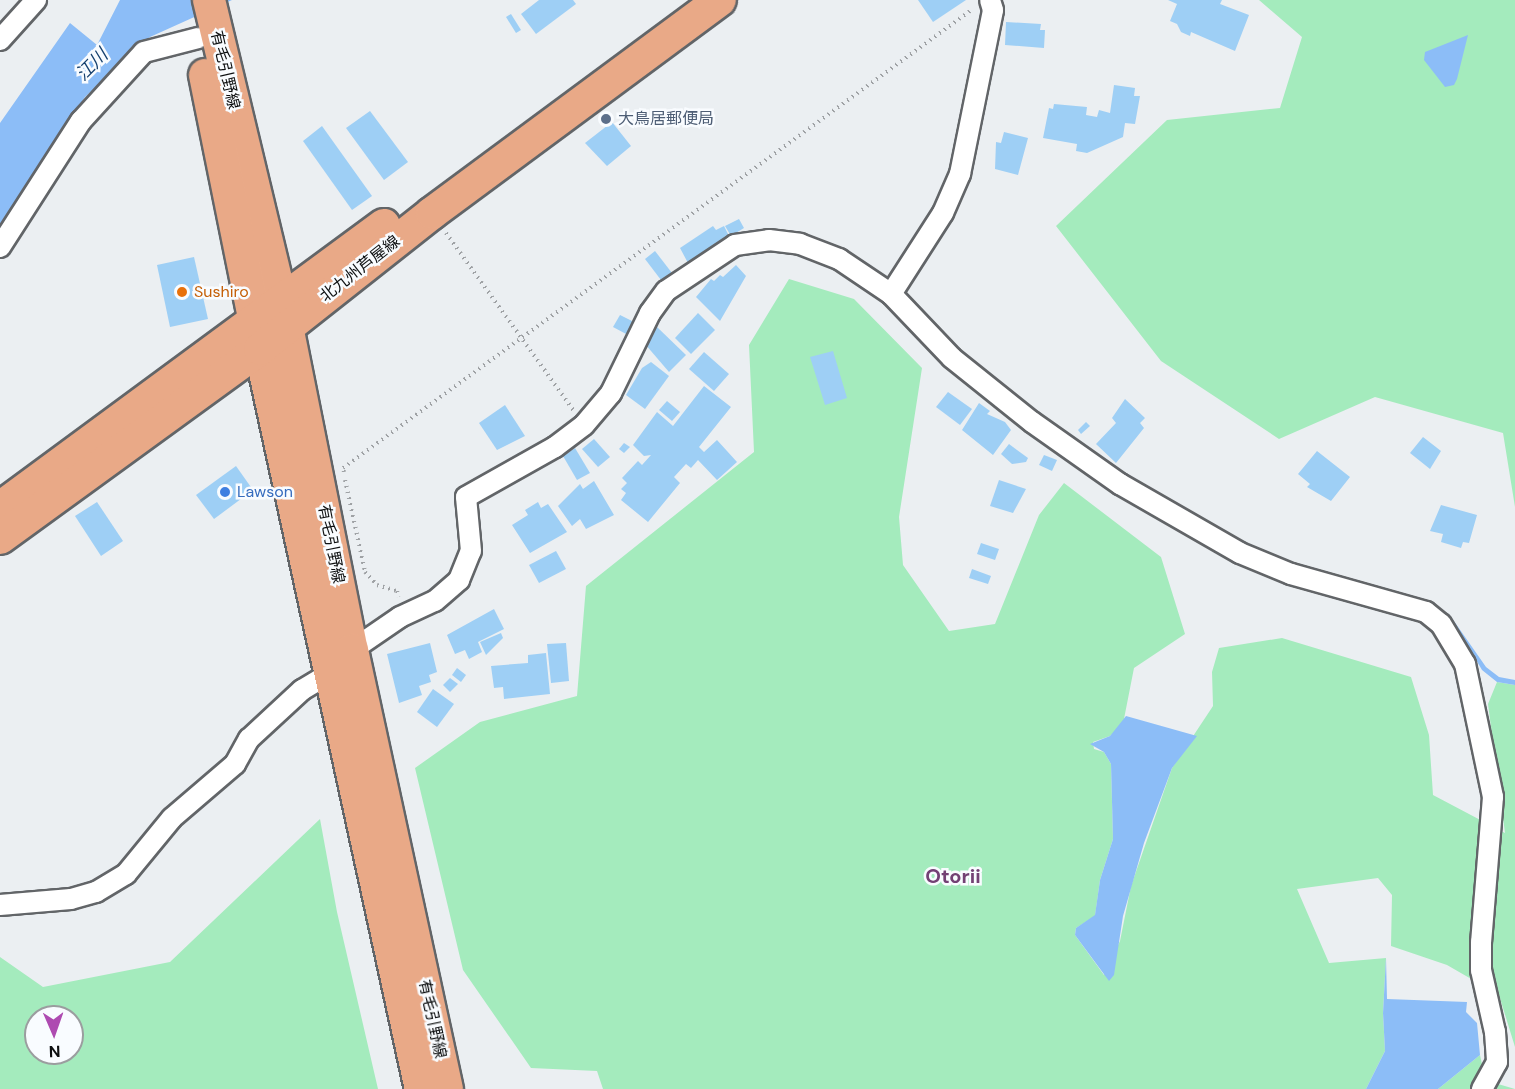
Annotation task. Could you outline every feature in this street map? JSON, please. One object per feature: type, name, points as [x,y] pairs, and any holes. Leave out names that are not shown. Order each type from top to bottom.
[{"type":"main road","name":"北九州芦屋線","points":[[0,538],[260,349],[274,314],[421,199],[684,0]]},
{"type":"main road","name":"北九州芦屋線","points":[[0,508],[274,314],[432,213],[720,0]]},
{"type":"main road","name":"有毛引野線","points":[[200,14],[274,314],[422,1089]]},
{"type":"main road","name":"有毛引野線","points":[[260,349],[342,661],[447,1089]]},
{"type":"street","points":[[0,40],[36,0]]},
{"type":"street","points":[[891,294],[943,213],[960,174],[993,10],[984,3]]},
{"type":"street","points":[[0,247],[81,122],[144,52],[200,14]]},
{"type":"street","points":[[0,905],[71,899],[96,892],[126,874],[172,818],[235,764],[249,739],[302,690],[405,615],[435,601],[459,580],[471,551],[466,496],[555,447],[584,425],[611,393],[650,313],[666,291],[735,245],[769,240],[801,244],[839,259],[891,294],[952,358],[1032,422],[1120,484],[1240,553],[1291,574],[1426,612],[1441,624],[1465,664],[1493,797],[1481,942],[1481,970],[1497,1062],[1482,1089]]},
{"type":"path","points":[[405,615],[397,591],[377,585],[365,572],[343,468],[984,3]]},
{"type":"path","points":[[432,213],[584,425]]},
{"type":"green space","points":[[1259,0],[1515,0],[1515,507],[1503,433],[1375,397],[1279,439],[1161,361],[1056,226],[1167,120],[1280,108],[1302,37]]},
{"type":"green space","points":[[789,279],[854,299],[922,368],[899,517],[903,565],[949,631],[995,624],[1039,515],[1064,483],[1161,557],[1185,634],[1134,668],[1123,724],[1110,736],[1093,742],[1094,749],[1104,752],[1111,764],[1113,839],[1100,880],[1095,916],[1076,928],[1075,935],[1104,975],[1120,941],[1131,886],[1172,768],[1213,706],[1212,672],[1219,648],[1282,638],[1411,677],[1429,735],[1433,795],[1505,833],[1488,704],[1497,682],[1515,685],[1515,1047],[1499,995],[1447,965],[1391,946],[1392,895],[1378,878],[1297,889],[1329,963],[1386,958],[1383,1013],[1385,1051],[1366,1089],[603,1089],[597,1071],[531,1068],[463,970],[415,768],[480,722],[577,696],[586,586],[754,452],[749,345]]},
{"type":"green space","points":[[320,819],[337,912],[378,1089],[0,1089],[0,957],[43,987],[170,962]]},
{"type":"green space","points":[[1480,1055],[1483,1069],[1498,1084],[1515,1089],[1438,1089]]},
{"type":"water","name":"江川","points":[[120,0],[232,0],[150,37],[85,97],[0,230],[0,123],[70,23],[97,45]]},
{"type":"water","points":[[1468,35],[1457,79],[1454,85],[1445,87],[1424,60],[1425,52]]},
{"type":"water","points":[[1449,614],[1486,667],[1499,677],[1515,680],[1515,685],[1497,682],[1482,670]]},
{"type":"water","points":[[1126,716],[1197,736],[1172,768],[1144,843],[1123,916],[1114,975],[1109,981],[1075,935],[1076,928],[1095,915],[1100,880],[1113,839],[1111,764],[1104,752],[1090,744],[1110,736]]},
{"type":"water","points":[[1386,958],[1387,999],[1467,1002],[1466,1012],[1477,1023],[1480,1055],[1438,1089],[1366,1089],[1385,1051],[1383,1013]]},
{"type":"building","points":[[539,0],[573,0],[576,4],[536,34],[521,14]]},
{"type":"building","points":[[918,0],[966,0],[933,22]]},
{"type":"building","points":[[1168,0],[1222,0],[1220,4],[1249,15],[1235,51],[1191,32],[1190,36],[1181,32],[1177,24],[1170,21],[1177,4]]},
{"type":"building","points":[[511,14],[521,30],[516,33],[506,17]]},
{"type":"building","points":[[1006,22],[1041,24],[1040,30],[1045,30],[1044,48],[1005,45]]},
{"type":"building","points":[[1114,85],[1135,88],[1134,96],[1140,96],[1135,124],[1125,123],[1123,137],[1087,153],[1076,151],[1077,144],[1043,138],[1049,108],[1053,109],[1054,104],[1087,107],[1086,115],[1097,117],[1099,110],[1110,113]]},
{"type":"building","points":[[370,111],[408,162],[384,180],[346,128]]},
{"type":"building","points":[[612,122],[631,146],[607,166],[585,143]]},
{"type":"building","points":[[322,126],[372,196],[352,210],[303,141]]},
{"type":"building","points":[[1004,132],[1028,138],[1018,175],[995,169],[996,142],[1001,143]]},
{"type":"building","points":[[739,219],[744,228],[731,236],[725,226]]},
{"type":"building","points":[[713,226],[716,230],[724,226],[730,238],[688,263],[680,248]]},
{"type":"building","points":[[655,251],[672,273],[661,280],[645,259]]},
{"type":"building","name":"Sushiro","points":[[194,257],[208,319],[170,327],[157,265]]},
{"type":"building","points":[[736,265],[746,276],[720,321],[696,297],[711,279],[714,281],[720,275],[723,277]]},
{"type":"building","points":[[698,313],[715,330],[691,354],[675,338]]},
{"type":"building","points":[[620,315],[634,322],[628,335],[613,327]]},
{"type":"building","points":[[657,327],[686,355],[669,372],[645,344]]},
{"type":"building","points":[[833,351],[847,398],[825,405],[810,357]]},
{"type":"building","points":[[704,352],[729,374],[714,391],[689,369]]},
{"type":"building","points":[[651,362],[669,376],[645,409],[626,395],[642,368]]},
{"type":"building","points":[[704,386],[731,407],[699,447],[704,452],[717,440],[737,462],[717,480],[698,460],[691,468],[686,464],[674,477],[680,483],[648,522],[621,500],[626,493],[621,489],[627,483],[622,478],[638,461],[642,465],[651,455],[644,456],[633,445],[657,412],[673,426]]},
{"type":"building","points":[[948,392],[972,409],[960,425],[936,407]]},
{"type":"building","points":[[1125,399],[1145,418],[1140,423],[1144,428],[1116,463],[1096,444],[1116,423],[1112,418]]},
{"type":"building","points":[[667,401],[680,412],[672,421],[659,410]]},
{"type":"building","points":[[979,403],[990,411],[987,414],[1005,422],[1011,430],[993,455],[962,430]]},
{"type":"building","points":[[505,405],[525,436],[497,450],[479,423]]},
{"type":"building","points":[[1086,422],[1090,426],[1081,434],[1078,430]]},
{"type":"building","points":[[1423,437],[1441,451],[1430,469],[1410,453]]},
{"type":"building","points":[[594,439],[610,457],[598,467],[582,449]]},
{"type":"building","points":[[624,443],[630,447],[624,453],[619,449]]},
{"type":"building","points":[[1009,444],[1028,458],[1026,462],[1012,464],[1001,454]]},
{"type":"building","points":[[575,448],[590,473],[577,480],[563,456]]},
{"type":"building","points":[[1317,451],[1350,477],[1331,501],[1307,487],[1310,484],[1298,474]]},
{"type":"building","points":[[1044,455],[1057,460],[1052,471],[1039,465]]},
{"type":"building","name":"Lawson","points":[[236,466],[253,490],[214,519],[196,495]]},
{"type":"building","points":[[999,480],[1026,489],[1013,513],[990,506]]},
{"type":"building","points":[[594,481],[614,515],[586,529],[580,519],[572,526],[558,506],[580,484],[583,489]]},
{"type":"building","points":[[97,502],[123,541],[101,556],[75,516]]},
{"type":"building","points":[[538,502],[541,508],[548,504],[567,532],[530,553],[512,525],[528,515],[525,510]]},
{"type":"building","points":[[1441,505],[1477,515],[1469,543],[1463,542],[1461,548],[1441,542],[1443,534],[1430,531]]},
{"type":"building","points":[[981,543],[999,549],[995,560],[977,554]]},
{"type":"building","points":[[556,551],[566,569],[539,583],[529,565]]},
{"type":"building","points":[[972,569],[991,576],[988,584],[969,578]]},
{"type":"building","points":[[494,609],[504,629],[478,642],[482,652],[469,659],[465,650],[455,654],[447,635]]},
{"type":"building","points":[[501,633],[503,638],[486,655],[480,642]]},
{"type":"building","points":[[430,643],[437,672],[429,675],[431,682],[419,686],[422,695],[399,703],[387,654]]},
{"type":"building","points":[[566,643],[569,681],[551,683],[547,644]]},
{"type":"building","points":[[546,653],[550,694],[504,699],[503,687],[494,688],[491,666],[528,663],[528,655]]},
{"type":"building","points":[[457,668],[466,675],[461,682],[452,675]]},
{"type":"building","points":[[450,678],[458,684],[450,692],[443,685]]},
{"type":"building","points":[[433,689],[454,704],[437,727],[417,712]]},
{"type":"place","name":"大鳥居郵便局","points":[[606,119]]},
{"type":"place","name":"Sushiro","points":[[182,292]]},
{"type":"place","name":"Lawson","points":[[225,492]]},
{"type":"district","name":"Otorii","points":[[953,876]]}]
